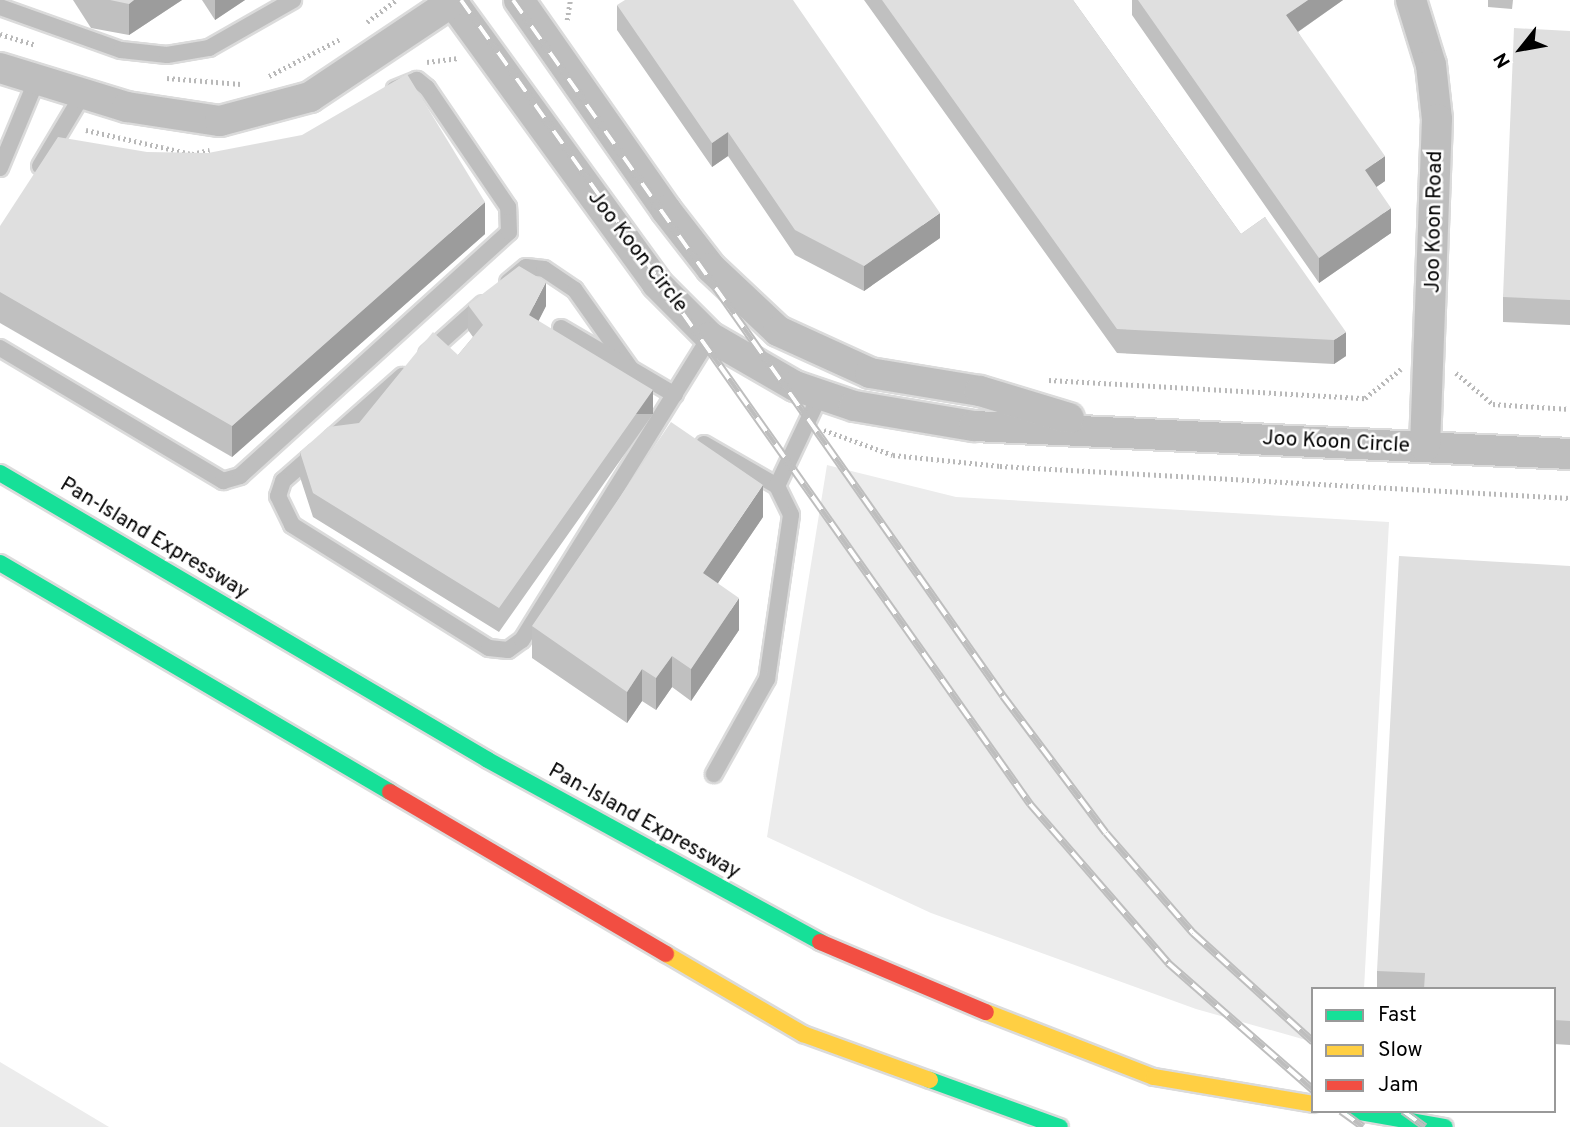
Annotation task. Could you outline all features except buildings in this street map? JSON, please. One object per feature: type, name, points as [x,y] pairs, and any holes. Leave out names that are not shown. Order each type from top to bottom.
[{"type":"highway","name":"Pan-Island Expressway","points":[[0,473],[488,760],[848,958],[1154,1077],[1311,1104]]},
{"type":"highway","points":[[0,564],[803,1034],[1060,1127]]},
{"type":"highway","points":[[1365,1113],[1445,1127]]},
{"type":"street","name":"Joo Koon Circle","points":[[519,0],[666,210],[711,268],[778,331],[870,373],[981,391],[1103,428]]},
{"type":"street","name":"Joo Koon Road","points":[[1411,0],[1431,65],[1437,119],[1432,367],[1424,447]]},
{"type":"street","name":"Joo Koon Circle","points":[[453,1],[657,284],[710,337],[769,374],[820,395],[905,417],[974,426],[1103,428],[1570,454]]},
{"type":"street","points":[[0,68],[127,107],[220,121],[310,97],[453,1]]},
{"type":"lane","points":[[0,7],[121,50],[167,55],[209,48],[293,0]]},
{"type":"lane","points":[[0,168],[37,79]]},
{"type":"lane","points":[[0,348],[223,481],[240,476],[509,232],[508,207],[427,88],[405,82],[384,96]]},
{"type":"lane","points":[[28,187],[83,94]]},
{"type":"lane","points":[[57,138],[79,146]]},
{"type":"lane","points":[[631,369],[575,290],[544,269],[526,267],[284,481],[283,515],[489,648],[508,650],[522,640],[710,337]]},
{"type":"lane","points":[[561,328],[675,395]]},
{"type":"lane","points":[[778,486],[820,395]]},
{"type":"lane","points":[[704,444],[778,486],[791,514],[791,541],[767,679],[714,774]]},
{"type":"path","points":[[565,26],[570,0]]},
{"type":"path","points":[[1037,379],[1365,398],[1404,367],[1432,367],[1451,369],[1493,404],[1570,409]]},
{"type":"shaded area","points":[[827,465],[956,497],[1389,522],[1364,987],[1311,987],[1311,1041],[1196,1009],[931,913],[767,837]]},
{"type":"shaded area","points":[[0,1062],[109,1127],[0,1127]]},
{"type":"railway","points":[[461,0],[1030,804],[1168,963],[1311,1088]]},
{"type":"railway","points":[[513,0],[1003,696],[1106,833],[1193,933],[1311,1040]]},
{"type":"railway","points":[[1344,1113],[1363,1127]]},
{"type":"railway","points":[[1406,1113],[1425,1127]]},
{"type":"traffic: fast","points":[[0,473],[488,760],[820,942]]},
{"type":"traffic: fast","points":[[0,563],[390,792]]},
{"type":"traffic: fast","points":[[930,1080],[1060,1127]]},
{"type":"traffic: fast","points":[[1365,1113],[1445,1127]]},
{"type":"traffic: slow","points":[[666,954],[803,1034],[930,1080]]},
{"type":"traffic: slow","points":[[986,1012],[1154,1077],[1311,1104]]},
{"type":"traffic: jam","points":[[390,792],[666,954]]},
{"type":"traffic: jam","points":[[820,942],[986,1012]]}]
